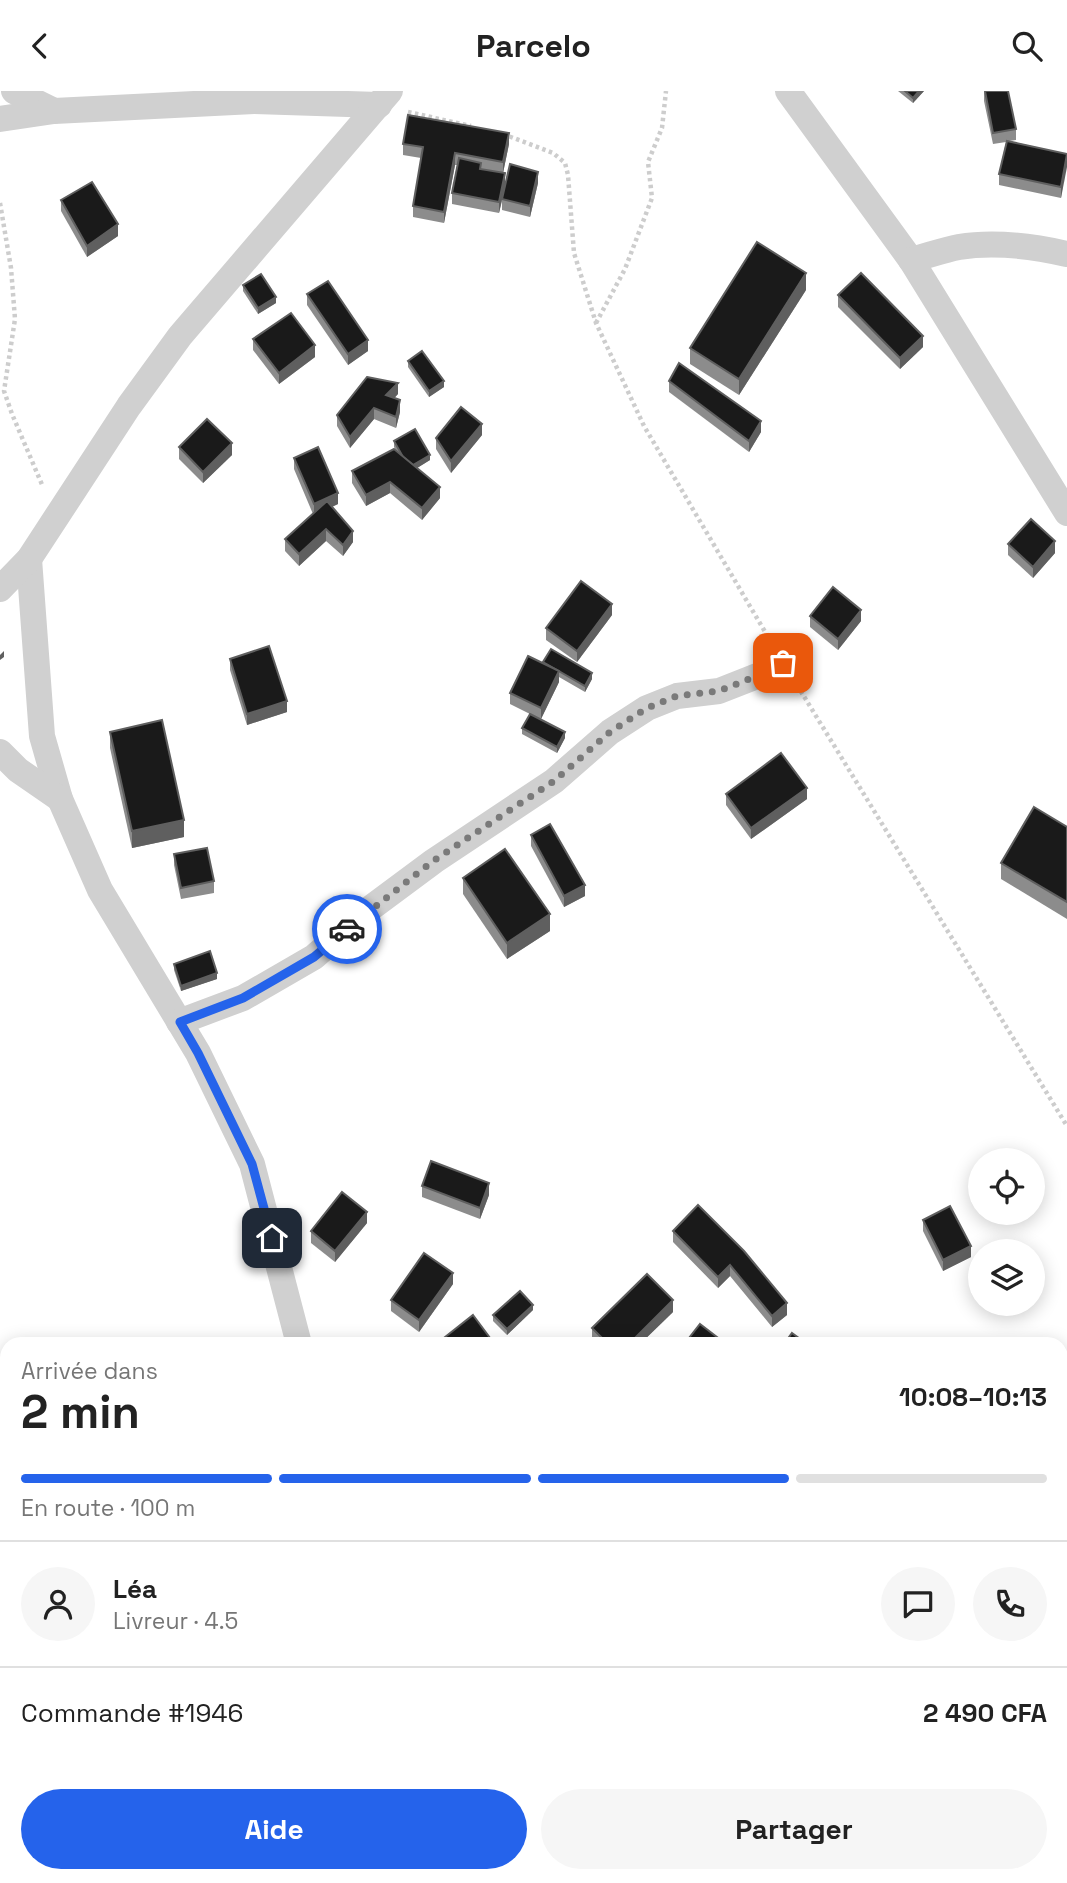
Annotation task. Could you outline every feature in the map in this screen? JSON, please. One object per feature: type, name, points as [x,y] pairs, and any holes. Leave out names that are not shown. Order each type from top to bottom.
[{"type":"street","points":[[14,91],[54,111]]},
{"type":"street","points":[[788,91],[911,260],[1067,513]]},
{"type":"street","points":[[0,119],[54,111],[254,101],[384,98]]},
{"type":"street","points":[[0,589],[29,559],[128,406],[180,336],[384,98]]},
{"type":"street","points":[[911,260],[957,247],[990,243],[1048,249],[1067,254]]},
{"type":"street","points":[[29,559],[42,736],[60,799],[100,890],[198,1053],[252,1164],[297,1337]]},
{"type":"street","points":[[180,1022],[243,998],[314,957],[364,913],[433,861],[554,781],[610,732],[647,708],[677,696],[719,691],[783,663]]},
{"type":"street","points":[[0,753],[18,770],[60,799]]},
{"type":"path","points":[[597,323],[625,269],[652,198],[648,162],[662,128],[666,91]]},
{"type":"path","points":[[384,98],[471,127]]},
{"type":"path","points":[[497,133],[554,153],[565,163],[574,253],[597,323],[644,426],[783,663],[1067,1126]]},
{"type":"path","points":[[0,203],[11,268],[15,319],[4,391],[56,517]]},
{"type":"building","points":[[905,91],[919,91],[913,98]]},
{"type":"building","points":[[985,91],[1008,91],[1016,129],[993,133]]},
{"type":"building","points":[[408,115],[509,133],[503,162],[455,153],[444,212],[413,206],[423,147],[403,144]]},
{"type":"building","points":[[1007,141],[1067,154],[1061,187],[999,174]]},
{"type":"building","points":[[459,158],[481,163],[480,169],[505,173],[499,202],[452,193]]},
{"type":"building","points":[[510,164],[538,172],[530,206],[502,199]]},
{"type":"building","points":[[92,182],[118,224],[87,246],[61,200]]},
{"type":"building","points":[[757,242],[806,273],[739,379],[690,348]]},
{"type":"building","points":[[861,273],[923,336],[900,358],[838,295]]},
{"type":"building","points":[[261,274],[276,297],[258,308],[243,285]]},
{"type":"building","points":[[328,281],[368,340],[348,354],[307,294]]},
{"type":"building","points":[[291,313],[315,345],[279,373],[253,339]]},
{"type":"building","points":[[422,351],[444,381],[429,391],[408,361]]},
{"type":"building","points":[[679,363],[761,421],[749,441],[669,381]]},
{"type":"building","points":[[367,377],[398,383],[386,395],[400,400],[396,417],[374,408],[350,437],[337,415]]},
{"type":"building","points":[[461,407],[482,424],[451,461],[436,438]]},
{"type":"building","points":[[207,419],[232,443],[203,472],[179,447]]},
{"type":"building","points":[[415,429],[430,455],[413,465],[403,457],[394,441]]},
{"type":"building","points":[[318,447],[338,493],[314,504],[294,458]]},
{"type":"building","points":[[394,449],[440,487],[422,508],[390,482],[366,495],[352,471]]},
{"type":"building","points":[[327,501],[353,531],[343,545],[326,529],[299,554],[285,539]]},
{"type":"building","points":[[1031,519],[1055,541],[1033,567],[1008,544]]},
{"type":"building","points":[[581,581],[612,604],[577,651],[546,628]]},
{"type":"building","points":[[833,587],[861,610],[838,639],[810,616]]},
{"type":"building","points":[[269,646],[287,701],[247,714],[230,659]]},
{"type":"building","points":[[551,649],[592,673],[585,686],[543,662]]},
{"type":"building","points":[[528,656],[559,671],[541,708],[510,693]]},
{"type":"building","points":[[530,714],[565,732],[557,747],[522,728]]},
{"type":"building","points":[[162,720],[184,820],[132,831],[110,732]]},
{"type":"building","points":[[781,753],[807,788],[751,828],[726,794]]},
{"type":"building","points":[[1034,807],[1067,827],[1067,902],[1001,863]]},
{"type":"building","points":[[550,824],[585,885],[564,896],[531,835]]},
{"type":"building","points":[[207,848],[214,881],[181,888],[174,854]]},
{"type":"building","points":[[505,849],[550,914],[507,943],[463,878]]},
{"type":"building","points":[[210,951],[217,973],[181,986],[174,964]]},
{"type":"building","points":[[431,1161],[489,1183],[480,1208],[422,1186]]},
{"type":"building","points":[[342,1192],[367,1212],[335,1251],[311,1231]]},
{"type":"building","points":[[698,1205],[744,1251],[787,1303],[772,1316],[730,1265],[718,1277],[673,1231]]},
{"type":"building","points":[[950,1206],[968,1240],[968,1248],[943,1260],[923,1220]]},
{"type":"building","points":[[424,1253],[453,1273],[419,1320],[391,1300]]},
{"type":"building","points":[[647,1274],[673,1300],[636,1337],[601,1337],[592,1328]]},
{"type":"building","points":[[520,1291],[533,1305],[507,1329],[493,1315]]},
{"type":"building","points":[[473,1315],[489,1337],[445,1337]]},
{"type":"building","points":[[700,1324],[717,1337],[690,1337]]},
{"type":"way so far","points":[[347,929],[433,861],[554,781],[610,732],[647,708],[677,696],[719,691],[783,663]]},
{"type":"route","points":[[272,1238],[252,1164],[180,1022],[243,998],[314,957],[347,929]]}]
